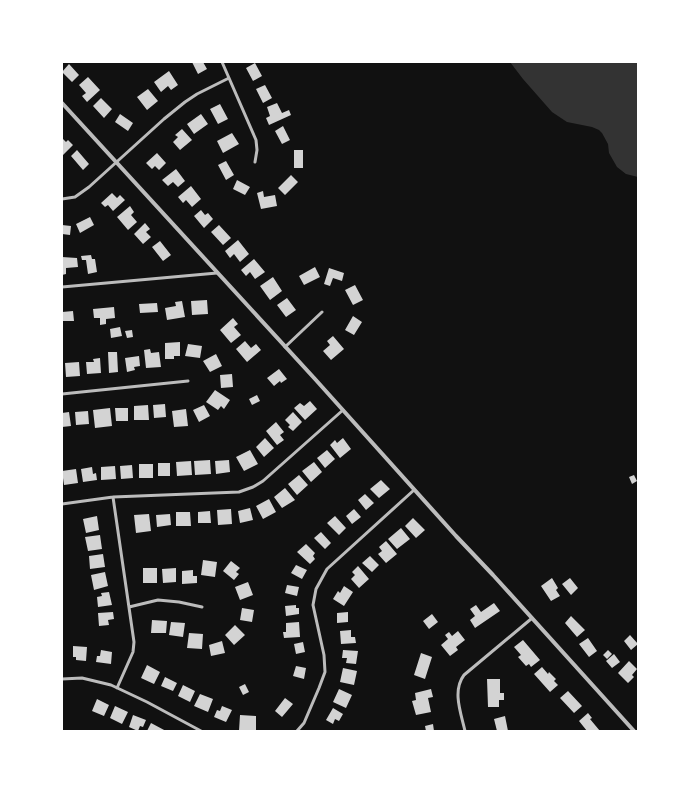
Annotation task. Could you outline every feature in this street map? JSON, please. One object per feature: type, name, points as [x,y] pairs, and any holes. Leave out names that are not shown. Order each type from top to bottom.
[{"type":"street","points":[[222,62],[256,140],[257,150],[255,162]]},
{"type":"street","points":[[62,198],[75,197],[81,193],[185,102],[197,94],[229,78]]},
{"type":"street","points":[[62,103],[634,731]]},
{"type":"street","points":[[62,287],[217,273]]},
{"type":"street","points":[[285,347],[322,312]]},
{"type":"street","points":[[62,394],[188,381]]},
{"type":"street","points":[[62,504],[113,497],[239,492],[254,487],[263,481],[343,410]]},
{"type":"street","points":[[297,731],[304,723],[320,688],[325,672],[324,655],[313,604],[316,588],[327,569],[414,490]]},
{"type":"street","points":[[113,497],[134,642],[133,652],[117,688]]},
{"type":"street","points":[[129,607],[158,600],[179,602],[202,607]]},
{"type":"street","points":[[464,731],[458,693],[460,681],[464,675],[531,619]]},
{"type":"street","points":[[62,679],[82,678],[112,685],[148,702],[201,731]]},
{"type":"shaded area","points":[[510,62],[638,62],[638,177],[626,174],[617,167],[609,153],[608,144],[599,130],[592,127],[567,122],[552,112]]},
{"type":"building","points":[[192,62],[203,62],[207,69],[198,74]]},
{"type":"building","points":[[255,63],[262,76],[253,81],[246,68]]},
{"type":"building","points":[[69,64],[79,75],[72,82],[62,72]]},
{"type":"building","points":[[169,71],[178,85],[171,90],[168,86],[161,92],[154,82]]},
{"type":"building","points":[[88,77],[100,90],[87,102],[82,96],[86,93],[79,85]]},
{"type":"building","points":[[265,85],[272,98],[263,103],[256,89]]},
{"type":"building","points":[[148,89],[158,101],[147,110],[137,97]]},
{"type":"building","points":[[101,98],[112,109],[104,118],[93,106]]},
{"type":"building","points":[[277,103],[282,113],[289,110],[291,115],[269,125],[266,118],[270,116],[267,107]]},
{"type":"building","points":[[220,104],[228,119],[218,124],[210,109]]},
{"type":"building","points":[[120,114],[133,123],[128,131],[115,122]]},
{"type":"building","points":[[201,114],[208,124],[194,134],[187,124]]},
{"type":"building","points":[[283,126],[290,140],[282,144],[275,131]]},
{"type":"building","points":[[182,129],[192,140],[180,150],[173,142],[178,137],[175,135]]},
{"type":"building","points":[[232,133],[239,144],[223,153],[217,141]]},
{"type":"building","points":[[62,138],[66,142],[68,140],[73,145],[62,156]]},
{"type":"building","points":[[77,150],[89,164],[83,170],[71,156]]},
{"type":"building","points":[[294,150],[303,150],[303,168],[294,168]]},
{"type":"building","points":[[157,153],[166,163],[159,170],[155,166],[152,169],[146,163]]},
{"type":"building","points":[[226,161],[234,175],[226,180],[218,165]]},
{"type":"building","points":[[176,169],[185,181],[178,187],[173,182],[168,186],[162,180]]},
{"type":"building","points":[[291,175],[298,182],[285,195],[278,188]]},
{"type":"building","points":[[237,180],[250,187],[245,195],[233,189]]},
{"type":"building","points":[[191,186],[201,199],[192,207],[186,200],[183,203],[178,197]]},
{"type":"building","points":[[263,191],[264,197],[275,195],[277,206],[261,209],[257,193]]},
{"type":"building","points":[[112,193],[117,198],[120,195],[125,200],[113,211],[108,205],[105,207],[101,203]]},
{"type":"building","points":[[130,206],[134,212],[131,215],[137,222],[128,230],[117,217]]},
{"type":"building","points":[[201,210],[205,215],[208,213],[213,219],[204,228],[194,216]]},
{"type":"building","points":[[90,217],[94,225],[80,233],[76,224]]},
{"type":"building","points":[[145,223],[150,229],[146,232],[151,237],[143,244],[134,234]]},
{"type":"building","points":[[62,225],[71,226],[70,235],[62,234]]},
{"type":"building","points":[[219,225],[231,238],[223,245],[211,232]]},
{"type":"building","points":[[238,240],[249,254],[240,262],[234,254],[230,258],[225,251]]},
{"type":"building","points":[[160,241],[171,255],[163,261],[152,247]]},
{"type":"building","points":[[91,255],[92,259],[95,259],[97,272],[88,274],[86,260],[82,260],[81,256]]},
{"type":"building","points":[[62,257],[77,258],[78,267],[66,268],[66,274],[62,275]]},
{"type":"building","points":[[254,259],[265,272],[255,279],[250,272],[246,276],[241,270]]},
{"type":"building","points":[[315,267],[320,277],[304,285],[299,276]]},
{"type":"building","points":[[329,268],[344,273],[342,281],[333,278],[330,286],[324,284]]},
{"type":"building","points":[[273,277],[282,291],[270,300],[260,286]]},
{"type":"building","points":[[355,285],[363,300],[353,305],[345,290]]},
{"type":"building","points":[[287,298],[296,310],[286,317],[277,305]]},
{"type":"building","points":[[207,300],[208,314],[192,315],[191,301]]},
{"type":"building","points":[[182,301],[185,317],[167,320],[165,308],[176,306],[175,302]]},
{"type":"building","points":[[157,303],[158,312],[140,313],[139,304]]},
{"type":"building","points":[[114,307],[115,318],[106,319],[106,324],[100,325],[100,318],[94,318],[93,309]]},
{"type":"building","points":[[73,311],[74,321],[62,321],[62,312]]},
{"type":"building","points":[[353,316],[362,322],[354,335],[345,330]]},
{"type":"building","points":[[233,318],[238,324],[234,327],[241,335],[231,343],[220,330]]},
{"type":"building","points":[[120,327],[122,336],[111,338],[110,329]]},
{"type":"building","points":[[132,330],[133,337],[127,338],[125,331]]},
{"type":"building","points":[[333,336],[344,349],[331,360],[323,351],[330,345],[327,341]]},
{"type":"building","points":[[245,341],[251,348],[256,344],[261,350],[247,362],[236,349]]},
{"type":"building","points":[[180,342],[180,356],[174,356],[174,359],[165,359],[165,343]]},
{"type":"building","points":[[188,344],[202,346],[200,358],[185,356]]},
{"type":"building","points":[[150,349],[151,353],[159,352],[161,367],[146,368],[144,350]]},
{"type":"building","points":[[108,352],[117,352],[118,372],[109,373]]},
{"type":"building","points":[[216,354],[222,366],[210,372],[203,361]]},
{"type":"building","points":[[139,356],[140,366],[134,367],[135,370],[127,372],[125,358]]},
{"type":"building","points":[[100,358],[101,373],[87,374],[86,362],[94,362],[93,359]]},
{"type":"building","points":[[79,362],[80,376],[66,377],[65,363]]},
{"type":"building","points":[[279,369],[287,379],[281,383],[280,381],[274,386],[267,378]]},
{"type":"building","points":[[232,374],[233,387],[221,388],[220,375]]},
{"type":"building","points":[[215,390],[230,400],[224,409],[221,406],[218,410],[206,402]]},
{"type":"building","points":[[257,395],[260,401],[252,405],[249,399]]},
{"type":"building","points":[[310,401],[317,409],[305,420],[294,408],[300,403],[304,406]]},
{"type":"building","points":[[165,404],[166,417],[154,418],[153,405]]},
{"type":"building","points":[[148,405],[149,420],[134,420],[134,406]]},
{"type":"building","points":[[204,405],[210,416],[199,422],[193,410]]},
{"type":"building","points":[[110,408],[112,426],[95,428],[93,410]]},
{"type":"building","points":[[115,408],[128,408],[128,421],[116,421]]},
{"type":"building","points":[[186,409],[188,426],[174,427],[172,411]]},
{"type":"building","points":[[88,411],[89,424],[76,425],[75,412]]},
{"type":"building","points":[[69,412],[71,426],[62,427],[62,413]]},
{"type":"building","points":[[293,412],[302,422],[293,431],[288,427],[290,425],[285,420]]},
{"type":"building","points":[[276,422],[284,432],[280,435],[284,440],[277,445],[266,431]]},
{"type":"building","points":[[265,438],[274,448],[264,457],[256,447]]},
{"type":"building","points":[[343,438],[351,449],[340,458],[330,445],[335,440],[337,443]]},
{"type":"building","points":[[250,450],[258,464],[244,471],[236,457]]},
{"type":"building","points":[[327,450],[335,459],[325,468],[317,458]]},
{"type":"building","points":[[210,460],[211,474],[195,475],[194,461]]},
{"type":"building","points":[[229,460],[230,472],[216,474],[215,461]]},
{"type":"building","points":[[191,461],[192,475],[177,476],[176,462]]},
{"type":"building","points":[[314,462],[322,472],[311,482],[302,471]]},
{"type":"building","points":[[158,463],[170,463],[170,476],[158,476]]},
{"type":"building","points":[[139,464],[153,464],[153,478],[139,478]]},
{"type":"building","points":[[132,465],[133,478],[121,479],[120,466]]},
{"type":"building","points":[[115,466],[116,479],[101,480],[101,467]]},
{"type":"building","points":[[92,467],[93,474],[96,473],[97,480],[83,482],[81,469]]},
{"type":"building","points":[[76,469],[78,483],[64,485],[62,471]]},
{"type":"building","points":[[299,475],[308,485],[297,495],[288,484]]},
{"type":"building","points":[[634,475],[637,481],[632,484],[629,477]]},
{"type":"building","points":[[381,480],[390,489],[379,498],[370,489]]},
{"type":"building","points":[[285,488],[295,500],[282,508],[274,497]]},
{"type":"building","points":[[365,494],[374,503],[366,510],[358,500]]},
{"type":"building","points":[[269,499],[276,512],[263,519],[256,506]]},
{"type":"building","points":[[250,508],[253,520],[240,523],[238,511]]},
{"type":"building","points":[[231,509],[232,524],[218,525],[217,510]]},
{"type":"building","points":[[354,509],[361,517],[352,524],[346,516]]},
{"type":"building","points":[[210,511],[211,523],[198,523],[198,512]]},
{"type":"building","points":[[176,512],[190,512],[191,526],[176,526]]},
{"type":"building","points":[[149,514],[151,531],[136,533],[134,515]]},
{"type":"building","points":[[170,514],[171,525],[157,527],[156,515]]},
{"type":"building","points":[[97,516],[99,530],[86,533],[83,519]]},
{"type":"building","points":[[335,516],[346,528],[339,535],[327,523]]},
{"type":"building","points":[[413,518],[425,530],[416,538],[405,526]]},
{"type":"building","points":[[401,528],[410,539],[397,549],[388,539]]},
{"type":"building","points":[[321,532],[331,543],[325,549],[314,538]]},
{"type":"building","points":[[100,535],[102,549],[88,551],[85,537]]},
{"type":"building","points":[[386,541],[397,554],[386,563],[378,554],[382,551],[379,547]]},
{"type":"building","points":[[306,544],[315,553],[313,556],[315,559],[310,564],[297,552]]},
{"type":"building","points":[[103,554],[105,567],[90,569],[89,556]]},
{"type":"building","points":[[370,556],[379,565],[372,572],[362,563]]},
{"type":"building","points":[[203,560],[217,562],[215,577],[201,575]]},
{"type":"building","points":[[231,561],[240,568],[236,572],[239,574],[234,580],[223,571]]},
{"type":"building","points":[[296,565],[307,570],[302,579],[291,573]]},
{"type":"building","points":[[358,566],[369,579],[359,588],[351,579],[355,575],[352,572]]},
{"type":"building","points":[[143,568],[157,568],[157,583],[143,583]]},
{"type":"building","points":[[176,568],[176,582],[163,583],[162,569]]},
{"type":"building","points":[[193,570],[193,576],[197,576],[197,583],[182,584],[182,571]]},
{"type":"building","points":[[105,572],[108,586],[94,590],[91,575]]},
{"type":"building","points":[[552,578],[558,588],[556,590],[560,596],[551,601],[541,586]]},
{"type":"building","points":[[570,578],[578,588],[571,595],[562,584]]},
{"type":"building","points":[[248,582],[253,595],[240,600],[235,587]]},
{"type":"building","points":[[287,585],[299,587],[297,596],[285,593]]},
{"type":"building","points":[[344,586],[353,592],[344,606],[333,599],[338,591],[340,593]]},
{"type":"building","points":[[109,592],[112,605],[98,607],[97,597],[102,596],[101,593]]},
{"type":"building","points":[[494,603],[500,611],[475,628],[470,620],[475,616],[470,609],[476,605],[481,612]]},
{"type":"building","points":[[296,605],[296,608],[299,608],[299,614],[286,616],[285,606]]},
{"type":"building","points":[[242,608],[254,610],[252,622],[240,620]]},
{"type":"building","points":[[113,612],[114,619],[108,620],[109,625],[99,626],[98,613]]},
{"type":"building","points":[[348,612],[348,622],[337,623],[337,613]]},
{"type":"building","points":[[432,614],[438,622],[429,629],[423,621]]},
{"type":"building","points":[[571,616],[585,630],[577,637],[565,623]]},
{"type":"building","points":[[152,620],[167,621],[166,633],[151,633]]},
{"type":"building","points":[[171,622],[185,623],[183,637],[169,635]]},
{"type":"building","points":[[299,622],[300,637],[284,638],[283,632],[286,632],[286,623]]},
{"type":"building","points":[[235,625],[245,635],[234,645],[225,635]]},
{"type":"building","points":[[351,630],[351,637],[355,637],[356,643],[341,644],[340,631]]},
{"type":"building","points":[[458,631],[465,640],[456,647],[458,650],[450,656],[441,645],[448,639],[445,635],[449,632],[452,636]]},
{"type":"building","points":[[189,633],[203,634],[202,649],[187,648]]},
{"type":"building","points":[[630,635],[638,644],[631,650],[624,641]]},
{"type":"building","points":[[588,638],[597,651],[589,657],[579,644]]},
{"type":"building","points":[[523,640],[540,660],[531,667],[529,664],[526,666],[518,657],[521,655],[514,647]]},
{"type":"building","points":[[222,641],[225,653],[211,656],[209,645]]},
{"type":"building","points":[[303,642],[305,652],[296,654],[294,644]]},
{"type":"building","points":[[73,646],[87,647],[86,661],[76,660],[76,657],[73,657]]},
{"type":"building","points":[[101,650],[112,652],[111,664],[96,662],[97,656],[100,656]]},
{"type":"building","points":[[343,650],[358,651],[356,664],[346,663],[347,658],[342,658]]},
{"type":"building","points":[[608,650],[612,654],[607,659],[603,655]]},
{"type":"building","points":[[421,653],[432,657],[425,679],[414,675]]},
{"type":"building","points":[[614,654],[620,662],[612,668],[606,661]]},
{"type":"building","points":[[629,661],[637,669],[632,675],[634,677],[628,683],[618,673]]},
{"type":"building","points":[[147,665],[160,672],[154,684],[141,678]]},
{"type":"building","points":[[296,666],[306,668],[304,679],[293,676]]},
{"type":"building","points":[[542,667],[548,674],[549,672],[556,679],[554,681],[558,685],[550,692],[534,674]]},
{"type":"building","points":[[343,668],[357,671],[354,685],[340,682]]},
{"type":"building","points":[[165,677],[177,683],[173,691],[161,686]]},
{"type":"building","points":[[487,679],[500,679],[500,693],[504,693],[504,700],[499,700],[499,707],[488,707]]},
{"type":"building","points":[[245,684],[249,692],[243,695],[239,687]]},
{"type":"building","points":[[183,685],[195,691],[190,702],[178,696]]},
{"type":"building","points":[[339,689],[352,695],[346,708],[333,702]]},
{"type":"building","points":[[431,689],[433,697],[428,698],[431,712],[416,715],[412,701],[416,700],[415,693]]},
{"type":"building","points":[[568,691],[582,706],[574,713],[560,698]]},
{"type":"building","points":[[200,694],[213,699],[208,712],[194,706]]},
{"type":"building","points":[[285,698],[293,704],[282,717],[275,711]]},
{"type":"building","points":[[97,699],[109,705],[104,716],[92,711]]},
{"type":"building","points":[[115,706],[128,712],[122,724],[110,718]]},
{"type":"building","points":[[222,706],[232,710],[226,722],[214,717],[217,710],[220,711]]},
{"type":"building","points":[[333,708],[343,714],[339,721],[335,719],[333,724],[326,720]]},
{"type":"building","points":[[588,713],[592,718],[590,719],[600,731],[587,731],[579,721]]},
{"type":"building","points":[[133,715],[146,720],[143,727],[140,726],[138,731],[129,727]]},
{"type":"building","points":[[240,715],[256,716],[256,731],[239,731]]},
{"type":"building","points":[[505,716],[508,731],[497,731],[494,719]]},
{"type":"building","points":[[151,723],[166,731],[147,731]]},
{"type":"building","points":[[433,724],[434,731],[426,731],[425,726]]}]
